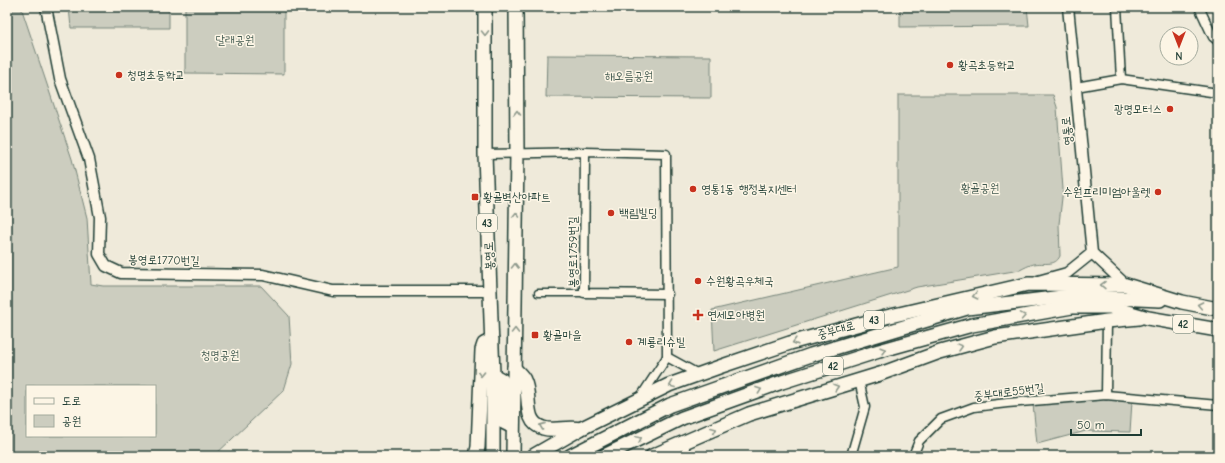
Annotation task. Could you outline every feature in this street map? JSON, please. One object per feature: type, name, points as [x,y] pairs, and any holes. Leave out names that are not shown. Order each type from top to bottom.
[{"type":"main road","name":"봉영로","points":[[485,7],[485,154],[492,340],[494,456]]},
{"type":"main road","points":[[513,456],[517,152],[516,7]]},
{"type":"main road","name":"중부대로","points":[[533,456],[580,429],[669,385],[805,339],[886,317],[1028,284],[1126,285],[1182,302],[1218,309]]},
{"type":"main road","name":"중부대로","points":[[570,456],[670,405],[811,355],[967,308],[1071,296],[1182,302]]},
{"type":"main road","name":"42","points":[[604,456],[682,418],[805,374],[879,351],[972,325],[1072,307],[1110,307],[1148,318],[1218,330]]},
{"type":"main road","points":[[652,456],[749,414],[859,380],[940,352],[996,337],[1107,321],[1148,318]]},
{"type":"main road","points":[[476,456],[478,447],[482,350],[484,344],[492,340]]},
{"type":"main road","points":[[514,368],[525,380],[530,415],[537,426],[544,429],[570,427],[580,429]]},
{"type":"main road","points":[[493,375],[502,380],[504,384],[503,422],[509,425],[514,422]]},
{"type":"street","name":"봉영로1770번길","points":[[46,7],[60,79],[89,160],[100,217],[99,254],[106,266],[121,273],[263,275],[333,292],[490,292]]},
{"type":"street","name":"영통로","points":[[1068,7],[1092,253]]},
{"type":"street","points":[[1117,7],[1121,79]]},
{"type":"street","points":[[1199,7],[1214,37],[1218,41]]},
{"type":"street","points":[[1076,87],[1121,79],[1218,93]]},
{"type":"street","points":[[485,154],[517,152],[666,154],[668,294],[667,357],[638,400]]},
{"type":"street","name":"봉영로1759번길","points":[[585,152],[584,293],[668,294]]},
{"type":"street","points":[[1028,284],[1066,273],[1092,253],[1126,285]]},
{"type":"street","points":[[538,293],[584,293]]},
{"type":"street","points":[[1106,395],[1107,321]]},
{"type":"street","points":[[667,357],[700,375]]},
{"type":"street","points":[[851,456],[865,407],[859,380]]},
{"type":"street","name":"중부대로55번길","points":[[912,456],[920,441],[941,419],[974,407],[1106,395],[1218,405]]},
{"type":"street","points":[[686,441],[686,456]]},
{"type":"green space","name":"청명공원","points":[[7,7],[21,7],[72,159],[87,218],[91,284],[103,286],[261,286],[289,316],[292,364],[284,390],[214,456],[7,456]]},
{"type":"green space","points":[[69,7],[169,7],[169,28],[71,28]]},
{"type":"green space","name":"달래공원","points":[[185,7],[284,7],[284,74],[185,73]]},
{"type":"green space","points":[[900,7],[1027,7],[1029,26],[900,27]]},
{"type":"green space","name":"해오름공원","points":[[547,55],[711,56],[711,98],[546,97]]},
{"type":"green space","name":"황골공원","points":[[898,95],[1053,95],[1057,107],[1063,189],[1059,224],[1060,256],[1058,259],[1052,263],[1032,264],[1020,270],[917,287],[714,351],[712,310],[898,267]]},
{"type":"green space","points":[[1106,398],[1132,401],[1130,432],[1086,431],[1037,444],[1033,404]]},
{"type":"place","name":"황곡초등학교","points":[[950,65]]},
{"type":"place","name":"청명초등학교","points":[[119,75]]},
{"type":"place","name":"광명모터스","points":[[1170,109]]},
{"type":"place","name":"영통1동 행정복지센터","points":[[693,189]]},
{"type":"place","name":"수원프리미엄아울렛","points":[[1158,192]]},
{"type":"place","name":"황골벽산아파트","points":[[475,197]]},
{"type":"place","name":"백림빌딩","points":[[611,213]]},
{"type":"place","name":"수원황곡우체국","points":[[698,281]]},
{"type":"place","name":"연세모아병원","points":[[698,315]]},
{"type":"place","name":"황골마을","points":[[535,335]]},
{"type":"place","name":"계룡리슈빌","points":[[629,342]]}]
